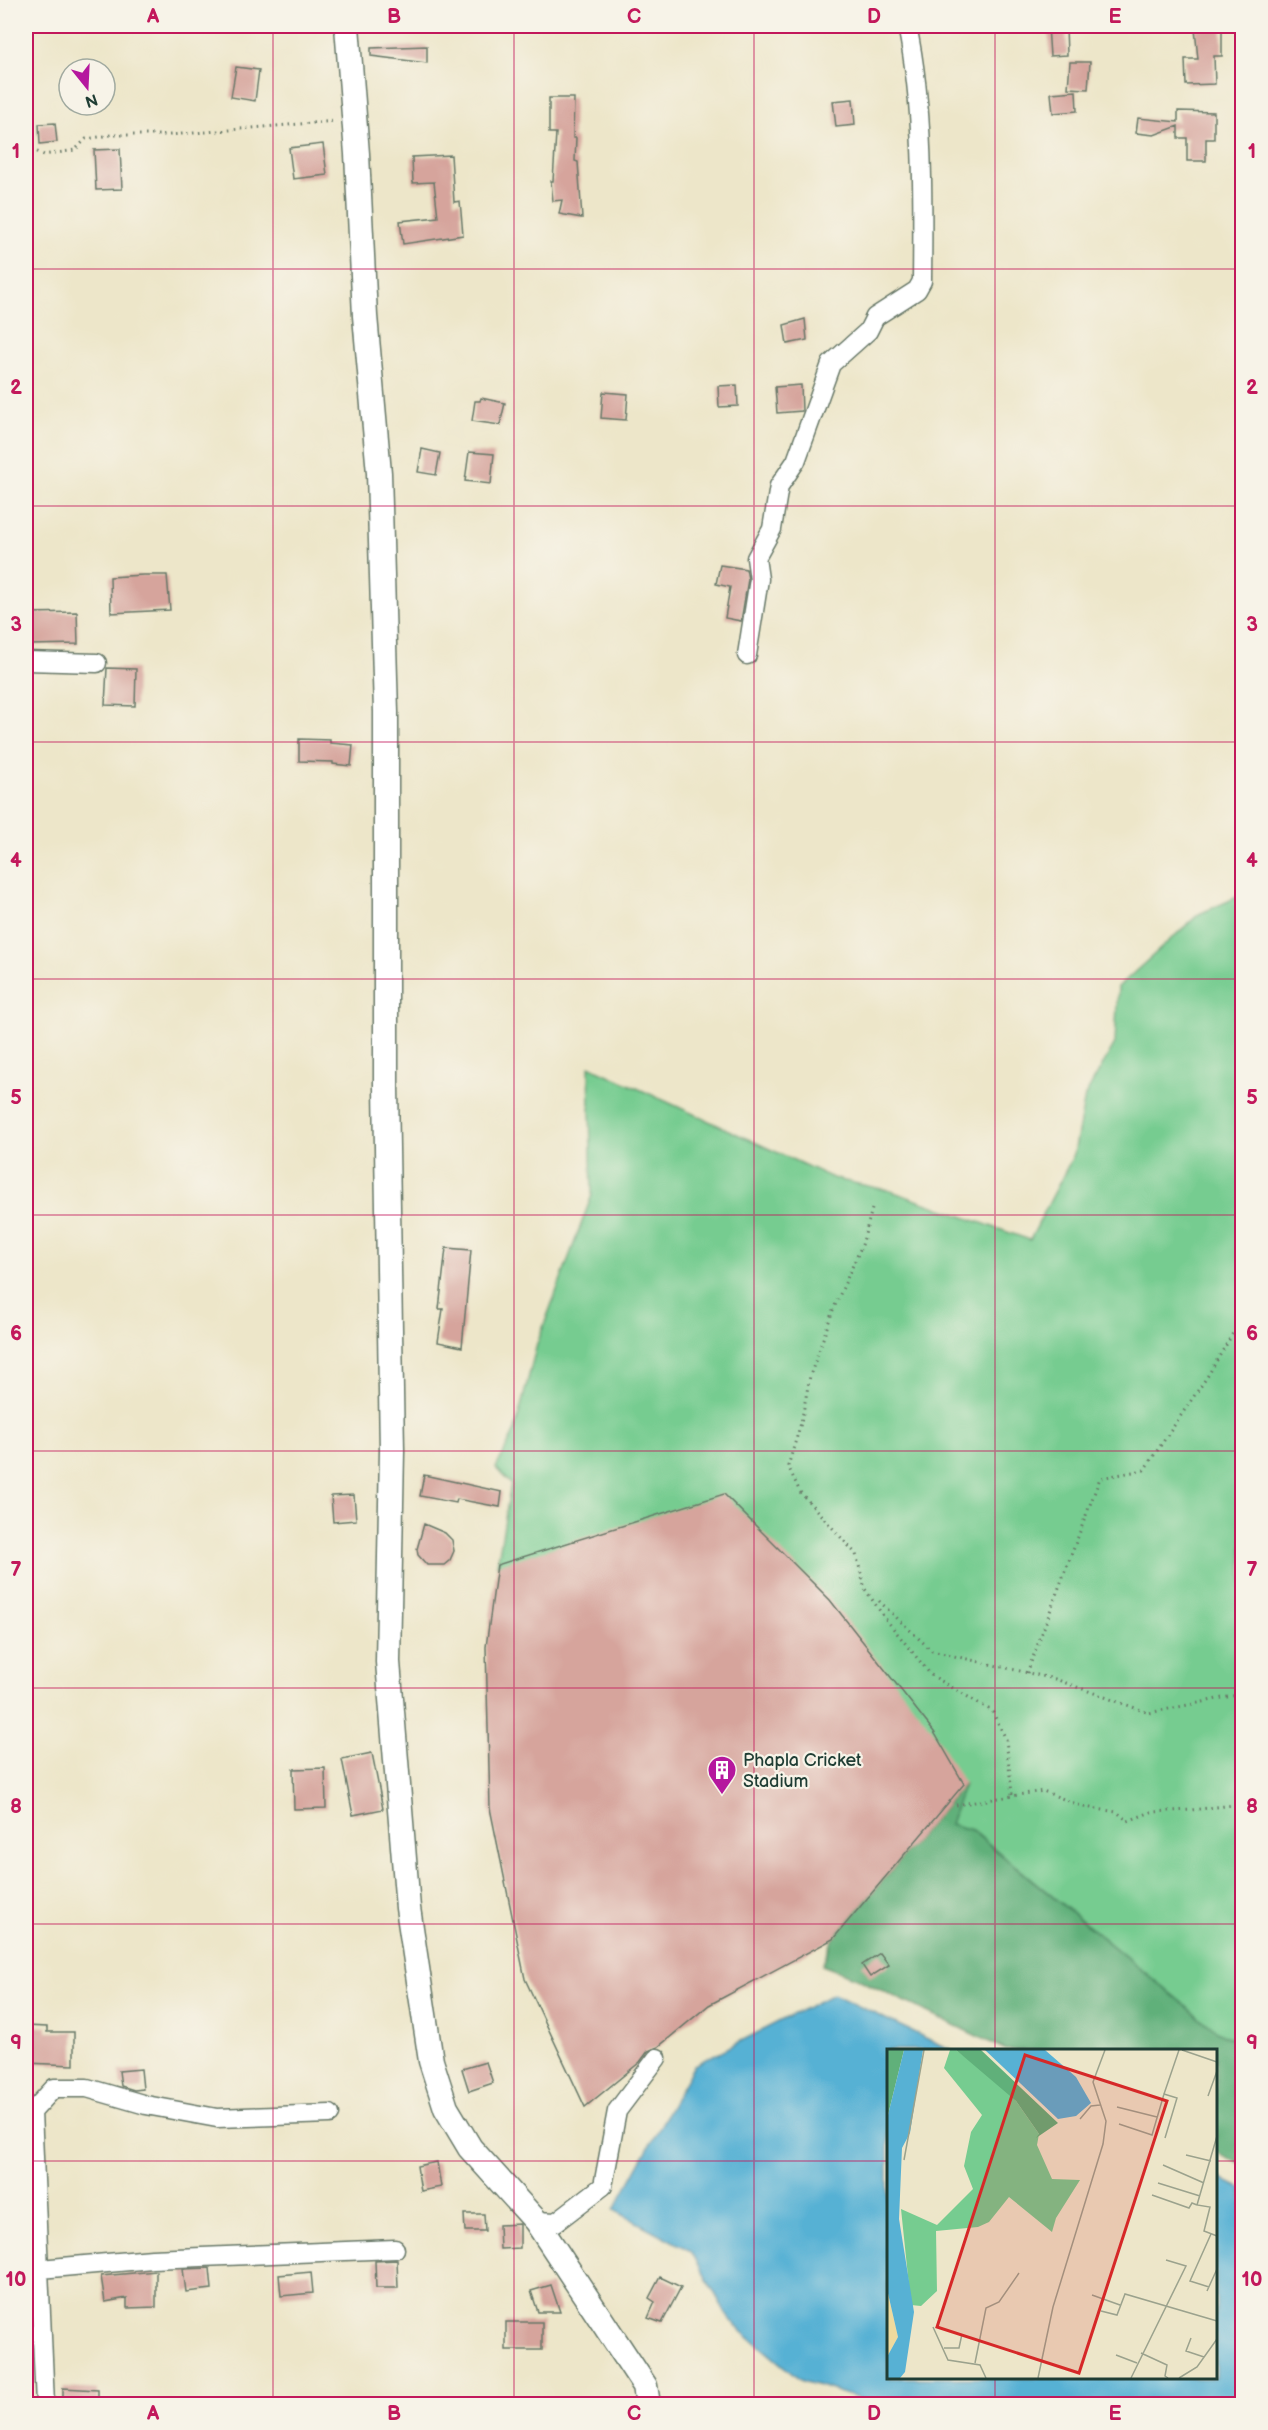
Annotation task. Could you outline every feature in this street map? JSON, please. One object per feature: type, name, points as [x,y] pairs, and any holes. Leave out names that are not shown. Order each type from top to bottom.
[{"type":"main road","points":[[348,26],[364,316],[380,473],[386,712],[386,1087],[392,1451],[388,1662],[408,1908],[431,2061],[446,2108],[471,2148],[536,2221],[645,2386],[648,2404]]},
{"type":"street","points":[[747,655],[759,579],[756,558],[772,529],[779,486],[796,461],[831,364],[868,331],[874,317],[917,290],[922,281],[923,214],[915,64],[907,26]]},
{"type":"street","points":[[26,661],[97,663]]},
{"type":"street","points":[[536,2221],[556,2223],[603,2186],[616,2110],[657,2058]]},
{"type":"street","points":[[45,2404],[32,2112],[54,2088],[87,2088],[146,2105],[217,2118],[330,2114]]},
{"type":"street","points":[[40,2269],[152,2259],[395,2249]]},
{"type":"path","points":[[26,147],[45,155],[75,150],[86,139],[111,135],[170,135],[354,119]]},
{"type":"path","points":[[872,1209],[862,1245],[833,1310],[810,1376],[801,1423],[788,1466],[800,1492],[856,1554],[865,1589],[884,1617],[931,1675],[992,1711],[1006,1739],[1012,1794]]},
{"type":"path","points":[[1027,1673],[1100,1478],[1144,1470],[1207,1377],[1242,1318]]},
{"type":"path","points":[[879,1601],[932,1652],[1055,1679],[1149,1713],[1242,1694]]},
{"type":"path","points":[[956,1805],[1012,1794],[1043,1791],[1084,1807],[1117,1812],[1128,1821],[1151,1812],[1242,1804]]},
{"type":"green space","points":[[1242,895],[1242,2045],[1215,2030],[972,1830],[949,1824],[963,1784],[497,1565],[511,1484],[496,1468],[515,1430],[537,1344],[592,1195],[589,1066],[835,1179],[891,1191],[1030,1240],[1074,1154],[1085,1096],[1115,1043],[1118,987],[1199,914]]},
{"type":"green space","points":[[964,1784],[950,1824],[971,1830],[1215,2030],[1242,2045],[1242,2165],[1217,2152],[1217,2049],[1004,2049],[856,1978],[822,1965],[833,1939]]},
{"type":"water","points":[[833,1994],[949,2049],[887,2049],[887,2379],[1217,2379],[1217,2176],[1242,2189],[1242,2404],[876,2404],[800,2380],[731,2322],[691,2251],[614,2210],[694,2065]]},
{"type":"building","points":[[1048,26],[1066,26],[1067,55],[1050,56]]},
{"type":"building","points":[[1222,26],[1222,56],[1214,56],[1215,84],[1186,85],[1185,59],[1198,59],[1195,29]]},
{"type":"building","points":[[427,46],[427,63],[371,56],[371,48]]},
{"type":"building","points":[[1070,62],[1090,62],[1088,89],[1068,88]]},
{"type":"building","points":[[236,67],[259,70],[255,101],[231,97]]},
{"type":"building","points":[[1076,91],[1077,111],[1053,113],[1051,93]]},
{"type":"building","points":[[549,98],[574,98],[573,138],[576,138],[575,161],[578,162],[582,218],[559,214],[562,200],[553,201],[551,181],[553,181],[556,133],[549,133]]},
{"type":"building","points":[[853,99],[855,125],[836,127],[833,101]]},
{"type":"building","points":[[1178,111],[1214,112],[1214,139],[1206,139],[1206,161],[1187,161],[1187,138],[1178,138],[1178,126],[1154,135],[1136,133],[1138,118],[1178,122]]},
{"type":"building","points":[[55,123],[57,142],[40,144],[39,124]]},
{"type":"building","points":[[323,144],[327,175],[293,179],[289,148]]},
{"type":"building","points":[[120,149],[122,189],[96,190],[94,150]]},
{"type":"building","points":[[451,155],[454,202],[460,201],[463,235],[403,244],[400,221],[438,217],[434,182],[413,183],[412,157]]},
{"type":"building","points":[[805,319],[807,340],[787,344],[784,325]]},
{"type":"building","points":[[737,385],[738,406],[719,407],[718,386]]},
{"type":"building","points":[[801,385],[802,411],[777,413],[775,387]]},
{"type":"building","points":[[603,392],[628,394],[626,420],[601,418]]},
{"type":"building","points":[[481,398],[505,403],[500,425],[472,421],[475,401],[480,401]]},
{"type":"building","points":[[422,449],[440,453],[436,475],[418,472]]},
{"type":"building","points":[[469,452],[494,454],[491,484],[465,481]]},
{"type":"building","points":[[720,565],[746,569],[748,579],[741,621],[725,618],[730,587],[716,584]]},
{"type":"building","points":[[167,575],[170,610],[111,613],[110,577]]},
{"type":"building","points":[[77,612],[78,644],[28,645],[28,613]]},
{"type":"building","points":[[107,668],[136,669],[135,706],[105,705]]},
{"type":"building","points":[[299,739],[330,740],[330,743],[353,745],[351,766],[333,764],[333,762],[299,761]]},
{"type":"building","points":[[446,1248],[471,1250],[462,1347],[438,1342],[443,1309],[439,1309]]},
{"type":"building","points":[[424,1475],[502,1492],[500,1507],[457,1499],[456,1503],[420,1496]]},
{"type":"building","name":"Phapla Cricket Stadium","points":[[724,1494],[830,1600],[934,1732],[964,1784],[833,1939],[709,2005],[658,2047],[648,2051],[640,2062],[585,2107],[525,1979],[490,1808],[486,1647],[497,1565]]},
{"type":"building","points":[[354,1495],[356,1520],[333,1522],[331,1496]]},
{"type":"building","points":[[424,1524],[445,1533],[452,1540],[454,1551],[450,1560],[444,1565],[427,1565],[418,1555],[417,1549]]},
{"type":"building","points":[[372,1753],[383,1809],[353,1815],[342,1759]]},
{"type":"building","points":[[325,1768],[326,1808],[294,1809],[293,1769]]},
{"type":"building","points":[[880,1953],[889,1965],[870,1977],[862,1965]]},
{"type":"building","points":[[26,2026],[47,2027],[47,2032],[74,2032],[74,2065],[26,2063]]},
{"type":"building","points":[[486,2062],[493,2083],[469,2091],[462,2069]]},
{"type":"building","points":[[141,2069],[143,2089],[134,2090],[121,2086],[119,2071]]},
{"type":"building","points":[[437,2162],[441,2187],[421,2191],[417,2166]]},
{"type":"building","points":[[464,2214],[484,2214],[485,2231],[465,2231]]},
{"type":"building","points":[[520,2224],[520,2248],[500,2249],[499,2225]]},
{"type":"building","points":[[397,2260],[398,2288],[376,2288],[375,2261]]},
{"type":"building","points":[[210,2268],[212,2289],[186,2292],[183,2269]]},
{"type":"building","points":[[156,2271],[156,2307],[127,2308],[127,2298],[105,2302],[101,2276]]},
{"type":"building","points":[[311,2272],[313,2293],[281,2296],[279,2275]]},
{"type":"building","points":[[660,2277],[681,2287],[662,2323],[648,2318],[655,2302],[649,2298]]},
{"type":"building","points":[[551,2285],[560,2312],[538,2312],[531,2291]]},
{"type":"building","points":[[506,2322],[542,2322],[542,2350],[506,2350]]},
{"type":"building","points":[[63,2388],[98,2390],[98,2404],[63,2404]]},
{"type":"place","name":"Phapla Cricket Stadium","points":[[722,1796]]}]
